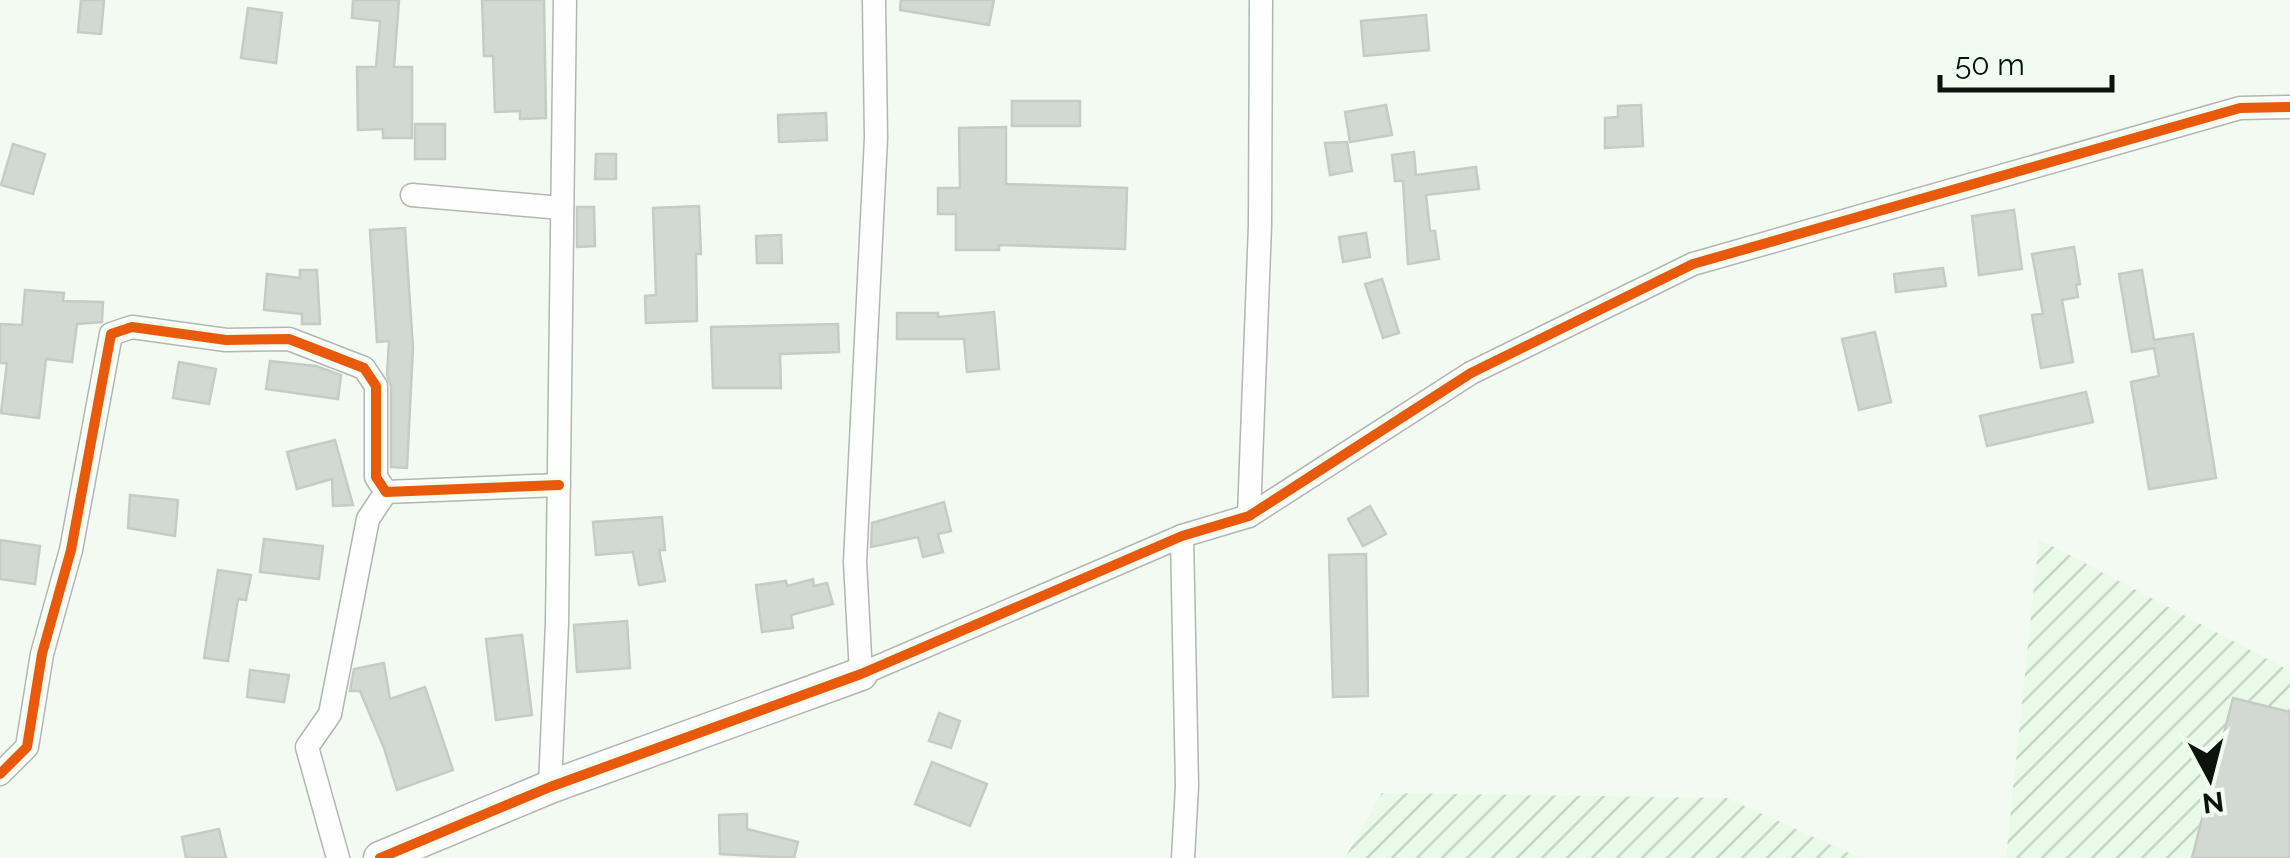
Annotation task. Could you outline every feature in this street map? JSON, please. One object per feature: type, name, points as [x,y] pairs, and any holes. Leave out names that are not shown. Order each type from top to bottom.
[{"type":"street","points":[[550,787],[559,486],[564,0]]},
{"type":"street","points":[[861,674],[856,562],[876,138],[874,0]]},
{"type":"street","points":[[1249,516],[1260,207],[1261,0]]},
{"type":"street","points":[[380,858],[550,787],[861,674],[1182,536],[1249,516],[1471,373],[1693,264],[2240,108],[2290,107]]},
{"type":"street","points":[[412,196],[560,208]]},
{"type":"street","points":[[0,774],[27,747],[42,654],[71,550],[111,334],[132,327],[226,340],[289,339],[364,368],[376,386],[376,478],[386,492]]},
{"type":"street","points":[[386,492],[559,486]]},
{"type":"street","points":[[338,858],[307,747],[330,714],[368,519],[386,492]]},
{"type":"street","points":[[1182,536],[1186,786],[1183,858]]},
{"type":"shaded area","points":[[2039,539],[2290,671],[2290,858],[2006,858]]},
{"type":"shaded area","points":[[1382,793],[1727,798],[1860,858],[1345,858]]},
{"type":"building","points":[[81,0],[104,0],[101,34],[78,32]]},
{"type":"building","points":[[353,0],[399,0],[394,67],[412,67],[412,138],[383,138],[383,129],[358,130],[357,67],[376,67],[380,21],[352,18]]},
{"type":"building","points":[[482,0],[544,0],[546,118],[520,119],[520,111],[495,112],[493,56],[484,56]]},
{"type":"building","points":[[901,0],[994,0],[989,25],[900,10]]},
{"type":"building","points":[[248,8],[282,13],[276,63],[241,58]]},
{"type":"building","points":[[1426,15],[1429,50],[1364,56],[1361,21]]},
{"type":"building","points":[[1012,101],[1080,101],[1080,126],[1012,126]]},
{"type":"building","points":[[1386,105],[1392,135],[1350,142],[1345,112]]},
{"type":"building","points":[[1641,105],[1643,146],[1605,148],[1605,118],[1618,117],[1618,106]]},
{"type":"building","points":[[826,113],[827,140],[779,142],[778,115]]},
{"type":"building","points":[[415,124],[445,124],[445,159],[415,159]]},
{"type":"building","points":[[1006,127],[1006,184],[1127,188],[1125,249],[999,245],[999,250],[956,250],[956,214],[938,214],[938,188],[960,188],[959,128]]},
{"type":"building","points":[[1347,142],[1352,171],[1330,175],[1325,143]]},
{"type":"building","points":[[13,144],[45,154],[33,194],[1,185]]},
{"type":"building","points":[[1414,152],[1416,175],[1476,167],[1479,189],[1426,195],[1430,231],[1435,231],[1439,259],[1408,264],[1403,181],[1395,181],[1392,155]]},
{"type":"building","points":[[596,154],[616,154],[616,179],[595,179]]},
{"type":"building","points":[[699,206],[697,321],[646,323],[645,296],[656,295],[653,208]]},
{"type":"building","points":[[577,207],[594,207],[595,246],[577,247]]},
{"type":"building","points":[[2014,210],[2022,269],[1979,275],[1972,216]]},
{"type":"building","points":[[405,228],[413,348],[407,468],[391,467],[389,341],[377,342],[370,230]]},
{"type":"building","points":[[1366,233],[1370,257],[1343,262],[1339,237]]},
{"type":"building","points":[[781,235],[782,263],[757,263],[756,236]]},
{"type":"building","points":[[2074,247],[2080,284],[2076,285],[2078,297],[2062,300],[2073,362],[2041,368],[2032,315],[2043,314],[2032,254]]},
{"type":"building","points":[[1943,268],[1946,286],[1896,292],[1894,274]]},
{"type":"building","points":[[300,270],[317,270],[320,324],[302,324],[302,314],[264,310],[267,274],[300,278]]},
{"type":"building","points":[[2142,270],[2154,340],[2193,334],[2216,478],[2149,489],[2131,382],[2159,376],[2154,348],[2132,352],[2119,274]]},
{"type":"building","points":[[1382,279],[1399,333],[1383,338],[1365,284]]},
{"type":"building","points":[[25,290],[64,293],[63,301],[103,302],[102,322],[77,324],[72,362],[46,359],[39,418],[1,413],[7,363],[0,363],[0,324],[22,325]]},
{"type":"building","points":[[994,312],[999,369],[967,372],[964,339],[897,339],[897,313],[938,313],[938,317]]},
{"type":"building","points":[[838,324],[839,352],[780,354],[781,388],[713,388],[711,327]]},
{"type":"building","points":[[1875,332],[1891,402],[1859,410],[1842,339]]},
{"type":"building","points":[[270,361],[316,366],[341,375],[338,399],[266,389]]},
{"type":"building","points":[[179,362],[216,369],[209,404],[173,398]]},
{"type":"building","points":[[2086,392],[2093,422],[1987,446],[1980,416]]},
{"type":"building","points":[[335,440],[353,505],[333,506],[332,479],[297,489],[287,452]]},
{"type":"building","points":[[130,495],[178,500],[175,536],[128,528]]},
{"type":"building","points":[[944,502],[951,531],[938,534],[943,552],[923,557],[918,537],[871,547],[872,523]]},
{"type":"building","points":[[1370,506],[1386,534],[1363,546],[1348,519]]},
{"type":"building","points":[[662,517],[665,550],[659,550],[665,581],[639,585],[633,552],[596,555],[593,522]]},
{"type":"building","points":[[264,539],[323,546],[319,579],[260,572]]},
{"type":"building","points":[[0,540],[40,546],[35,584],[0,579]]},
{"type":"building","points":[[1366,554],[1368,696],[1333,697],[1329,555]]},
{"type":"building","points":[[218,570],[251,575],[246,600],[238,599],[228,661],[204,658]]},
{"type":"building","points":[[813,579],[814,586],[827,583],[833,604],[791,615],[793,628],[762,632],[756,585],[786,581],[787,586]]},
{"type":"building","points":[[627,621],[630,668],[577,672],[574,625]]},
{"type":"building","points":[[522,635],[532,715],[496,720],[486,639]]},
{"type":"building","points":[[384,663],[390,699],[425,687],[453,770],[397,790],[360,691],[350,691],[354,669]]},
{"type":"building","points":[[250,670],[289,675],[284,702],[247,697]]},
{"type":"building","points":[[2233,698],[2290,712],[2290,858],[2192,858]]},
{"type":"building","points":[[939,713],[960,721],[951,748],[929,741]]},
{"type":"building","points":[[932,762],[987,784],[970,826],[915,804]]},
{"type":"building","points":[[747,814],[747,829],[798,842],[794,858],[720,854],[719,815]]},
{"type":"building","points":[[219,829],[226,858],[186,858],[182,837]]},
{"type":"cycle path","points":[[380,858],[550,787],[861,674],[1182,536],[1249,516],[1471,373],[1693,264],[2240,108],[2290,107]]},
{"type":"cycle path","points":[[0,774],[27,747],[42,654],[71,550],[111,334],[132,327],[226,340],[289,339],[364,368],[376,386],[376,477],[386,492],[559,485]]}]
